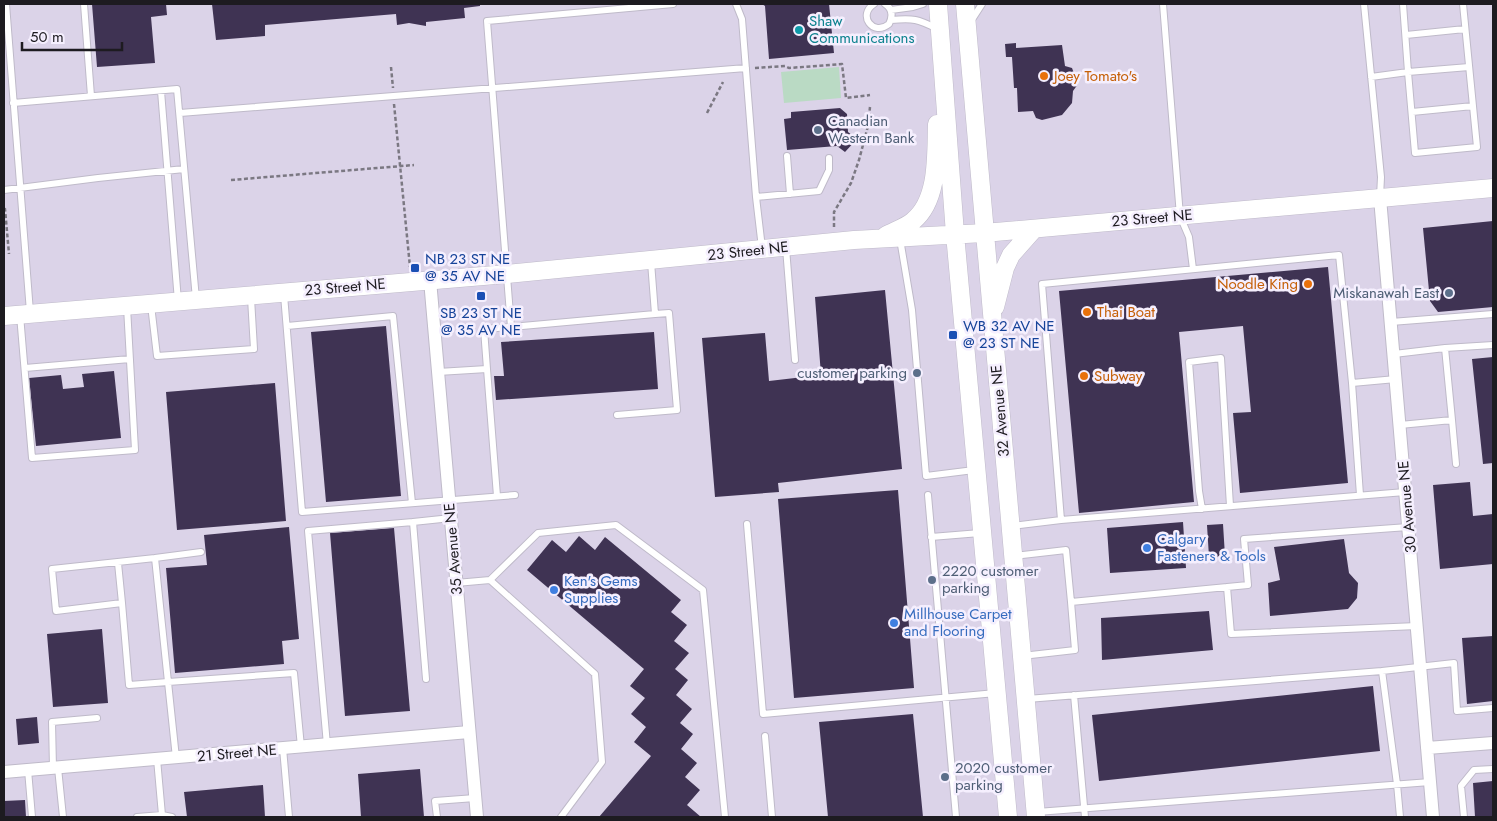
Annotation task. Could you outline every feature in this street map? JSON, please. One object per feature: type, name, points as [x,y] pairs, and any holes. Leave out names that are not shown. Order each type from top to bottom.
[{"type":"main road","name":"32 Avenue NE","points":[[938,4],[955,234],[1008,817]]},
{"type":"main road","name":"32 Avenue NE","points":[[965,4],[1036,815]]},
{"type":"main road","points":[[878,240],[913,221],[923,210],[930,193],[937,162],[937,125],[943,62]]},
{"type":"main road","name":"23 Street NE","points":[[18,315],[507,274],[854,240],[1034,229],[1493,188]]},
{"type":"main road","points":[[992,322],[1005,268],[1012,255],[1034,229]]},
{"type":"street","name":"30 Avenue NE","points":[[1380,198],[1433,817]]},
{"type":"street","name":"35 Avenue NE","points":[[430,280],[477,817]]},
{"type":"street","name":"21 Street NE","points":[[4,772],[469,732]]},
{"type":"street","points":[[1427,748],[1493,743]]},
{"type":"lane","points":[[6,4],[7,56],[20,188],[18,315],[25,368],[32,458],[134,450],[126,306]]},
{"type":"lane","points":[[84,4],[91,96]]},
{"type":"lane","points":[[511,326],[487,21],[674,4]]},
{"type":"lane","points":[[736,4],[742,19],[762,250]]},
{"type":"lane","points":[[874,4],[868,9],[866,17],[870,25],[881,29],[889,24],[891,20],[891,10],[885,4]]},
{"type":"lane","points":[[891,10],[923,4]]},
{"type":"lane","points":[[967,29],[982,4]]},
{"type":"lane","points":[[1163,4],[1180,216],[1189,237],[1192,269]]},
{"type":"lane","points":[[1364,4],[1382,177],[1380,198]]},
{"type":"lane","points":[[1403,4],[1415,153],[1476,147],[1463,4]]},
{"type":"lane","points":[[891,20],[920,20],[940,30]]},
{"type":"lane","points":[[1406,35],[1465,29]]},
{"type":"lane","points":[[1371,77],[1469,67]]},
{"type":"lane","points":[[180,114],[746,68]]},
{"type":"lane","points":[[13,103],[177,89],[196,300]]},
{"type":"lane","points":[[161,90],[178,301]]},
{"type":"lane","points":[[1412,112],[1473,106]]},
{"type":"lane","points":[[787,156],[790,194]]},
{"type":"lane","points":[[756,197],[819,191],[829,170],[829,158]]},
{"type":"lane","points":[[4,190],[184,169]]},
{"type":"lane","points":[[900,238],[912,310],[926,476],[977,470]]},
{"type":"lane","points":[[786,247],[796,360]]},
{"type":"lane","points":[[1062,520],[1042,284],[1339,255],[1352,383],[1360,495]]},
{"type":"lane","points":[[651,260],[655,314]]},
{"type":"lane","points":[[284,292],[302,512],[515,495]]},
{"type":"lane","points":[[151,304],[157,356],[254,349],[251,295]]},
{"type":"lane","points":[[497,496],[484,329],[669,313],[676,410],[617,416]]},
{"type":"lane","points":[[1391,322],[1493,314]]},
{"type":"lane","points":[[287,326],[393,316],[412,503]]},
{"type":"lane","points":[[1394,354],[1493,344]]},
{"type":"lane","points":[[1445,348],[1456,464]]},
{"type":"lane","points":[[1202,509],[1198,491],[1189,362],[1222,358],[1230,506]]},
{"type":"lane","points":[[25,368],[130,359]]},
{"type":"lane","points":[[438,372],[487,369]]},
{"type":"lane","points":[[1352,383],[1396,379]]},
{"type":"lane","points":[[1400,425],[1452,420]]},
{"type":"lane","points":[[1011,527],[1062,520],[1405,492]]},
{"type":"lane","points":[[928,495],[956,817]]},
{"type":"lane","points":[[327,745],[308,531],[451,518]]},
{"type":"lane","points":[[413,522],[426,679]]},
{"type":"lane","points":[[747,524],[763,714],[997,693]]},
{"type":"lane","points":[[456,583],[490,580],[538,533],[616,525],[703,590],[725,817]]},
{"type":"lane","points":[[1071,602],[1248,585],[1244,539],[1408,526]]},
{"type":"lane","points":[[931,537],[982,533]]},
{"type":"lane","points":[[1013,556],[1066,550],[1071,602],[1075,650],[1022,656]]},
{"type":"lane","points":[[122,603],[56,611],[52,569],[118,563],[201,552]]},
{"type":"lane","points":[[155,558],[176,758]]},
{"type":"lane","points":[[118,563],[129,685],[294,673],[301,747]]},
{"type":"lane","points":[[490,580],[595,674],[602,762],[561,817]]},
{"type":"lane","points":[[1227,587],[1231,634],[1417,626]]},
{"type":"lane","points":[[1025,699],[1454,664],[1458,711],[1493,708]]},
{"type":"lane","points":[[1382,671],[1400,817]]},
{"type":"lane","points":[[1074,695],[1085,817]]},
{"type":"lane","points":[[63,817],[52,722],[98,718]]},
{"type":"lane","points":[[765,736],[772,817]]},
{"type":"lane","points":[[283,748],[289,817]]},
{"type":"lane","points":[[157,759],[162,815]]},
{"type":"lane","points":[[1464,817],[1461,786],[1474,770],[1493,769]]},
{"type":"lane","points":[[28,770],[32,817]]},
{"type":"lane","points":[[1036,815],[1084,809],[1430,782]]},
{"type":"lane","points":[[437,817],[435,801],[475,798]]},
{"type":"lane","points":[[137,817],[162,815],[172,817]]},
{"type":"path","points":[[746,68],[785,66],[789,68],[842,64],[846,98],[870,95]]},
{"type":"path","points":[[391,67],[410,269]]},
{"type":"path","points":[[707,113],[724,82]]},
{"type":"path","points":[[834,227],[834,212],[851,183],[859,160],[868,126],[870,107]]},
{"type":"path","points":[[231,180],[414,165]]},
{"type":"path","points":[[4,210],[9,254]]},
{"type":"shaded area","points":[[4,4],[1493,4],[1493,817],[4,817]]},
{"type":"green space","points":[[839,67],[841,98],[784,103],[781,72]]},
{"type":"building","points":[[92,4],[166,4],[167,15],[151,17],[155,63],[97,67]]},
{"type":"building","points":[[212,4],[480,4],[480,6],[464,8],[465,18],[426,22],[426,26],[409,23],[397,25],[396,14],[265,25],[265,36],[216,40]]},
{"type":"building","name":"Shaw Communications","points":[[762,4],[829,4],[834,53],[769,59],[765,6]]},
{"type":"building","name":"Joey Tomato's","points":[[1016,43],[1016,48],[1062,45],[1065,66],[1072,68],[1078,84],[1073,91],[1072,103],[1062,115],[1042,120],[1036,118],[1033,111],[1018,112],[1017,88],[1014,88],[1012,57],[1006,57],[1005,44]]},
{"type":"building","points":[[840,108],[847,114],[848,132],[857,139],[845,152],[837,146],[787,150],[784,119],[791,118],[791,112]]},
{"type":"building","points":[[1493,221],[1493,307],[1438,312],[1430,301],[1423,228]]},
{"type":"building","points":[[1328,267],[1348,483],[1240,493],[1233,413],[1251,412],[1243,326],[1179,332],[1194,502],[1079,513],[1059,291]]},
{"type":"building","points":[[885,290],[902,469],[778,483],[779,492],[715,497],[702,338],[765,333],[769,381],[821,375],[815,297]]},
{"type":"building","points":[[386,326],[401,496],[326,502],[311,332]]},
{"type":"building","points":[[654,332],[658,389],[496,400],[494,376],[504,376],[501,342]]},
{"type":"building","points":[[1493,357],[1493,463],[1483,464],[1472,359]]},
{"type":"building","points":[[114,371],[121,438],[36,446],[29,378],[61,375],[63,389],[84,387],[82,374]]},
{"type":"building","points":[[275,383],[286,521],[177,530],[166,392]]},
{"type":"building","points":[[1470,482],[1473,516],[1493,514],[1493,564],[1440,569],[1433,485]]},
{"type":"building","points":[[898,490],[914,688],[794,698],[778,499]]},
{"type":"building","name":"Calgary Fasteners & Tools","points":[[1183,522],[1186,568],[1110,573],[1107,528]]},
{"type":"building","points":[[1223,524],[1225,556],[1209,557],[1207,525]]},
{"type":"building","points":[[289,527],[299,639],[282,641],[284,664],[175,673],[166,568],[207,565],[204,535]]},
{"type":"building","points":[[394,528],[410,711],[345,716],[330,533]]},
{"type":"building","points":[[579,536],[595,550],[605,537],[681,600],[671,612],[687,625],[674,641],[689,653],[675,669],[688,680],[676,695],[692,709],[680,723],[693,734],[681,749],[697,763],[685,777],[700,790],[687,805],[701,817],[599,817],[651,756],[634,742],[646,727],[631,714],[645,698],[630,686],[644,669],[527,570],[552,540],[566,552]]},
{"type":"building","points":[[1344,539],[1349,573],[1358,583],[1357,598],[1348,609],[1270,616],[1268,583],[1280,580],[1274,547]]},
{"type":"building","points":[[1209,611],[1213,650],[1102,660],[1101,618]]},
{"type":"building","points":[[102,629],[108,703],[53,707],[47,634]]},
{"type":"building","points":[[1493,636],[1493,701],[1467,704],[1462,638]]},
{"type":"building","points":[[1373,686],[1380,751],[1099,781],[1092,715]]},
{"type":"building","points":[[913,714],[923,817],[828,817],[819,722]]},
{"type":"building","points":[[37,717],[39,743],[18,745],[16,719]]},
{"type":"building","points":[[420,769],[424,817],[361,817],[358,774]]},
{"type":"building","points":[[1493,781],[1493,817],[1475,817],[1473,783]]},
{"type":"building","points":[[263,785],[265,817],[187,817],[184,792]]},
{"type":"building","points":[[25,800],[26,817],[4,817],[4,801]]},
{"type":"place","name":"Shaw Communications","points":[[799,30]]},
{"type":"place","name":"Joey Tomato's","points":[[1044,76]]},
{"type":"place","name":"Canadian Western Bank","points":[[818,130]]},
{"type":"place","name":"NB 23 ST NE @ 35 AV NE","points":[[415,268]]},
{"type":"place","name":"Noodle King","points":[[1308,284]]},
{"type":"place","name":"Miskanawah East","points":[[1449,293]]},
{"type":"place","name":"SB 23 ST NE @ 35 AV NE","points":[[481,296]]},
{"type":"place","name":"Thai Boat","points":[[1087,312]]},
{"type":"place","name":"WB 32 AV NE @ 23 ST NE","points":[[953,335]]},
{"type":"place","name":"customer parking","points":[[917,373]]},
{"type":"place","name":"Subway","points":[[1084,376]]},
{"type":"place","name":"Calgary Fasteners & Tools","points":[[1147,548]]},
{"type":"place","name":"2220 customer parking","points":[[932,580]]},
{"type":"place","name":"Ken's Gems Supplies","points":[[554,590]]},
{"type":"place","name":"Millhouse Carpet and Flooring","points":[[894,623]]},
{"type":"place","name":"2020 customer parking","points":[[945,777]]}]
